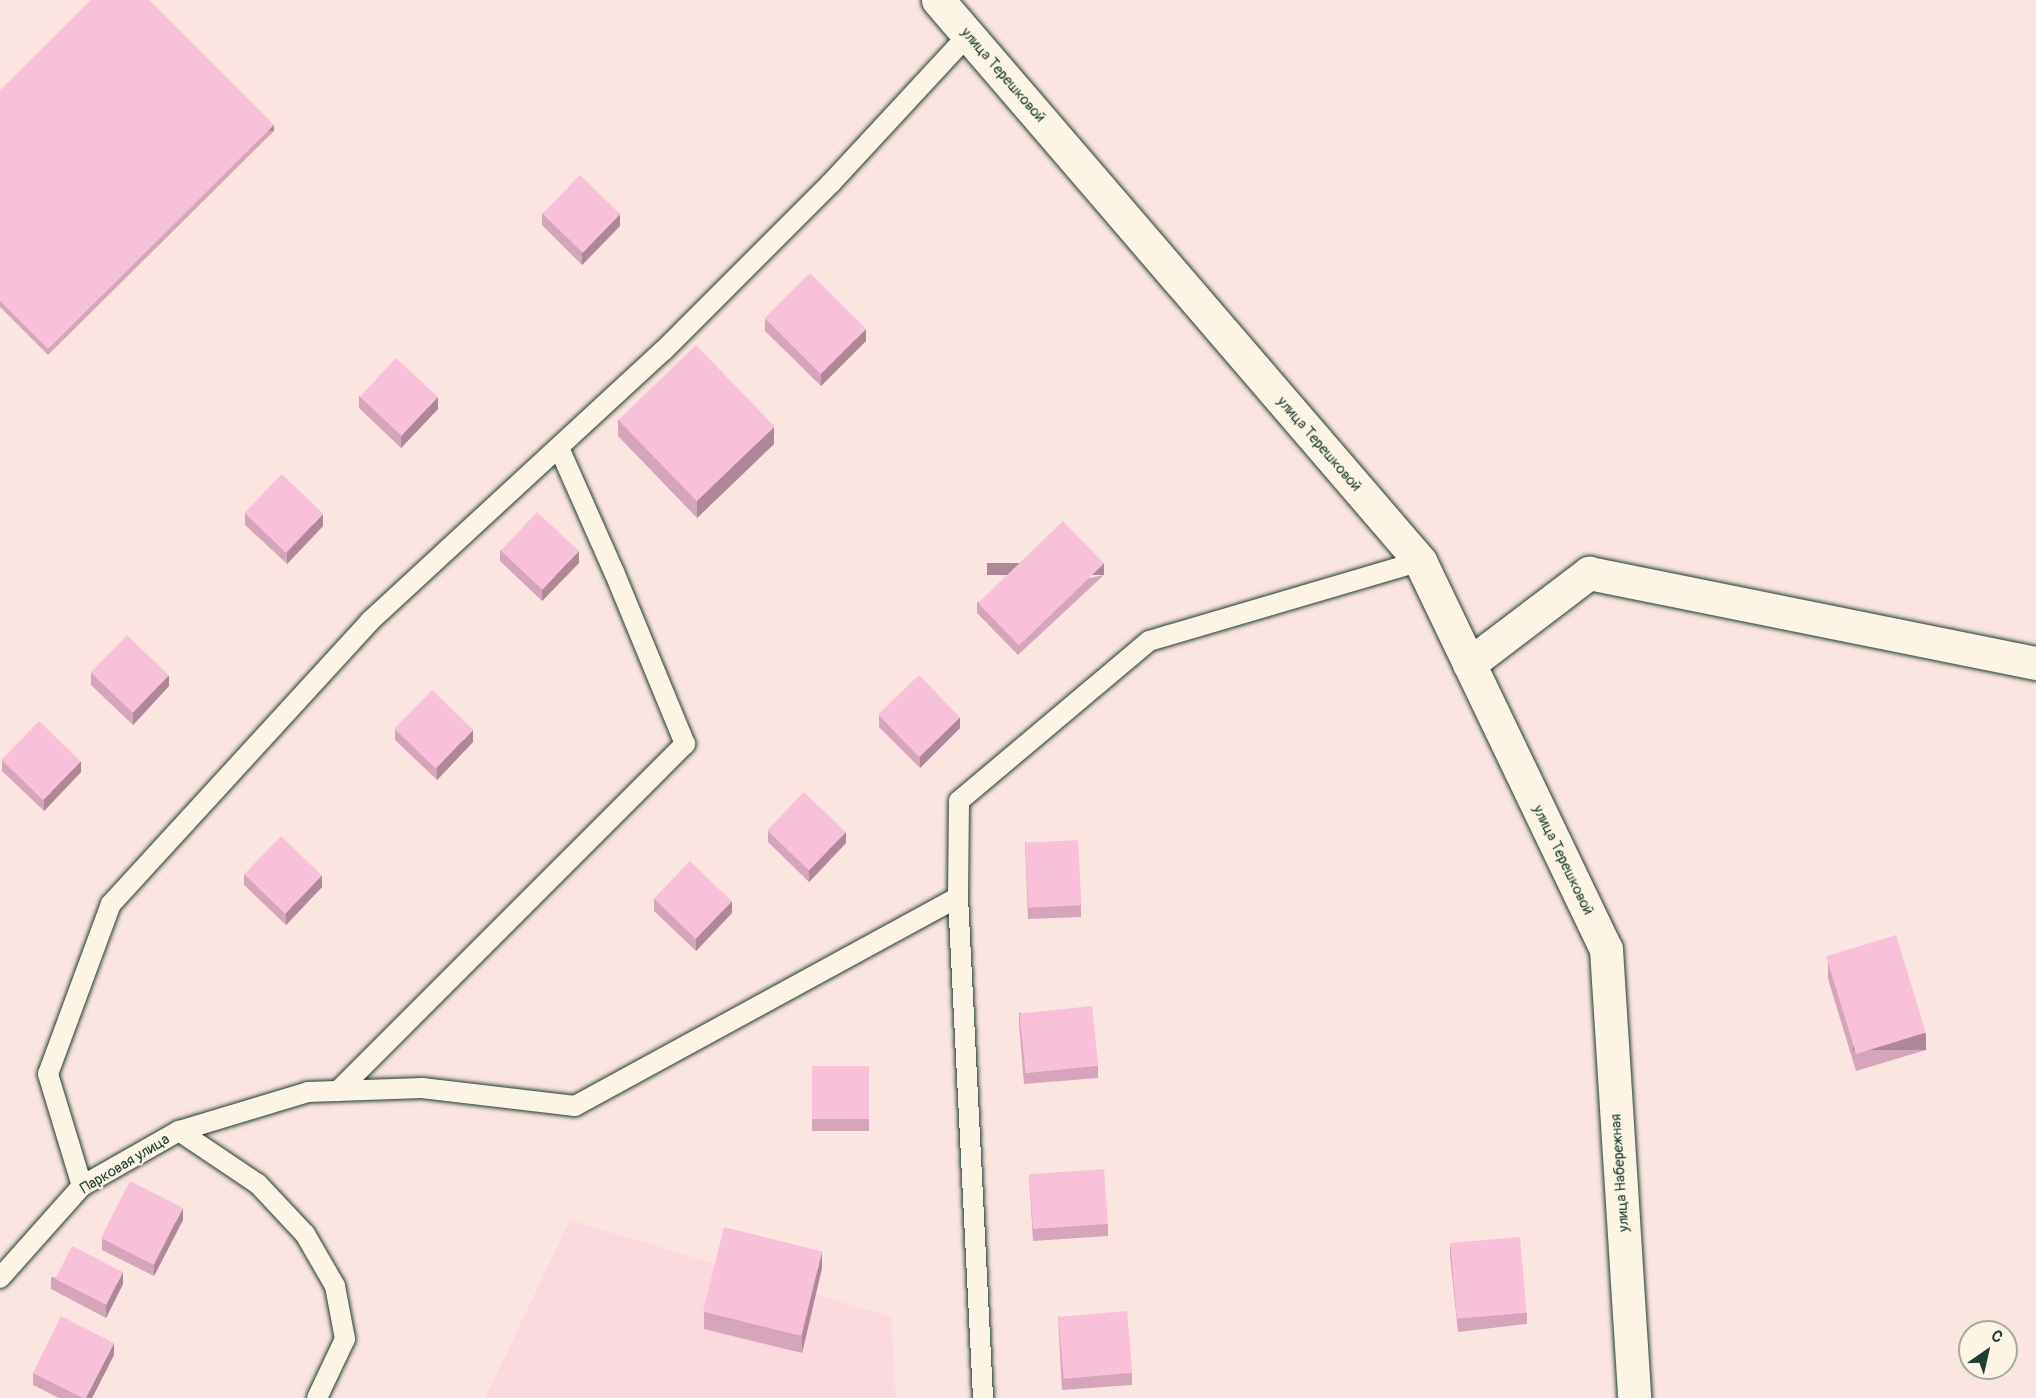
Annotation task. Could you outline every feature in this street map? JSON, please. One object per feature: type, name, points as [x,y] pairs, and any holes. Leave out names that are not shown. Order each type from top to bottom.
[{"type":"street","name":"улица Терешковой","points":[[938,0],[1420,561],[1606,949]]},
{"type":"street","points":[[1469,664],[1588,573],[2036,663]]},
{"type":"street","name":"улица Набережная","points":[[1606,949],[1634,1398]]},
{"type":"lane","points":[[82,1186],[48,1074],[111,904],[370,621],[663,351],[831,183],[968,35]]},
{"type":"lane","points":[[338,1091],[685,744],[614,572],[559,448]]},
{"type":"lane","points":[[983,1398],[958,897],[959,801],[1149,641],[1420,561]]},
{"type":"lane","name":"Парковая улица","points":[[0,1278],[82,1186],[179,1131],[308,1092],[422,1088],[575,1106],[958,897]]},
{"type":"lane","points":[[179,1131],[258,1184],[305,1234],[335,1286],[345,1339],[317,1398]]},
{"type":"shaded area","points":[[570,1220],[891,1317],[896,1398],[485,1398]]},
{"type":"building","points":[[91,0],[149,0],[274,125],[48,349],[0,301],[0,90]]},
{"type":"building","points":[[580,175],[620,214],[583,253],[542,214]]},
{"type":"building","points":[[810,273],[866,329],[821,374],[765,318]]},
{"type":"building","points":[[696,345],[774,426],[697,501],[618,420]]},
{"type":"building","points":[[396,358],[438,397],[402,436],[360,397]]},
{"type":"building","points":[[282,474],[323,514],[285,552],[244,513]]},
{"type":"building","points":[[537,512],[579,551],[543,590],[501,551]]},
{"type":"building","points":[[1063,521],[1104,563],[1019,645],[978,603]]},
{"type":"building","points":[[127,635],[169,675],[133,713],[91,672]]},
{"type":"building","points":[[919,675],[960,717],[919,757],[878,715]]},
{"type":"building","points":[[432,690],[473,730],[435,768],[394,729]]},
{"type":"building","points":[[39,721],[81,761],[43,800],[1,760]]},
{"type":"building","points":[[804,792],[846,832],[809,870],[767,830]]},
{"type":"building","points":[[281,836],[322,876],[285,914],[244,874]]},
{"type":"building","points":[[1078,840],[1081,905],[1028,908],[1025,843]]},
{"type":"building","points":[[690,861],[732,901],[696,939],[654,898]]},
{"type":"building","points":[[1896,935],[1926,1033],[1856,1054],[1826,956]]},
{"type":"building","points":[[1092,1006],[1098,1066],[1026,1073],[1019,1014]]},
{"type":"building","points":[[812,1066],[869,1066],[869,1119],[812,1119]]},
{"type":"building","points":[[1104,1169],[1108,1224],[1033,1229],[1029,1174]]},
{"type":"building","points":[[130,1181],[183,1208],[154,1265],[101,1238]]},
{"type":"building","points":[[724,1227],[822,1251],[801,1336],[703,1311]]},
{"type":"building","points":[[1520,1237],[1527,1313],[1457,1319],[1450,1243]]},
{"type":"building","points":[[72,1246],[123,1272],[106,1305],[55,1279]]},
{"type":"building","points":[[1127,1311],[1132,1373],[1064,1379],[1058,1317]]},
{"type":"building","points":[[61,1316],[114,1343],[86,1398],[33,1373]]}]
